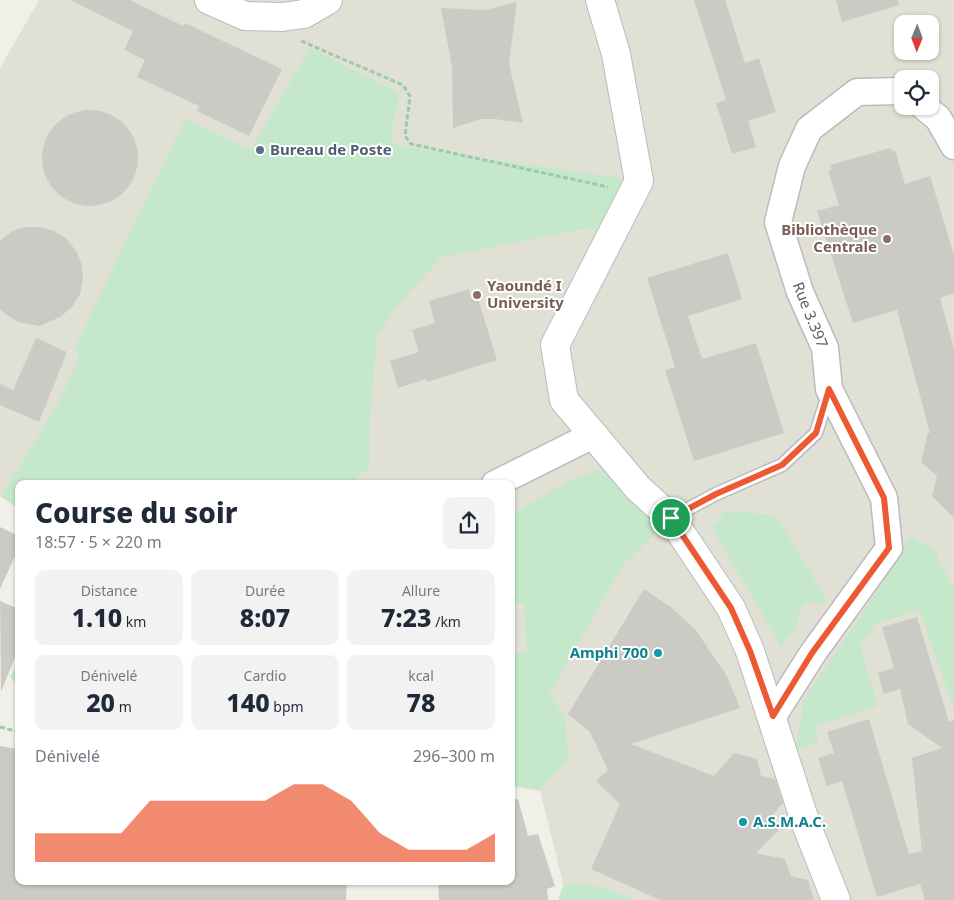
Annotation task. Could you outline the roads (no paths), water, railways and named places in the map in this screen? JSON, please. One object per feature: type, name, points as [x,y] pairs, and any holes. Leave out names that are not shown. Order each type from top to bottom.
[{"type":"street","points":[[209,0],[245,16],[282,17],[304,14],[328,0]]},
{"type":"street","points":[[600,0],[616,54],[639,181],[556,345],[564,400],[638,488],[671,518],[731,608],[750,651],[773,716],[806,824],[836,900]]},
{"type":"street","name":"Rue 3.397","points":[[773,716],[812,653],[889,548],[884,498],[829,389],[825,348],[800,292],[778,222],[792,166],[809,129],[857,92],[894,91]]},
{"type":"street","points":[[934,115],[938,118],[954,146]]},
{"type":"street","points":[[504,480],[593,435]]},
{"type":"lane","points":[[671,518],[716,494],[782,465],[816,433],[829,389]]},
{"type":"place","name":"Bureau de Poste","points":[[260,150]]},
{"type":"place","name":"Bibliothèque Centrale","points":[[887,239]]},
{"type":"place","name":"Yaoundé I University","points":[[477,295]]},
{"type":"place","name":"Amphi 700","points":[[658,653]]},
{"type":"place","name":"A.S.M.A.C.","points":[[743,822]]}]
